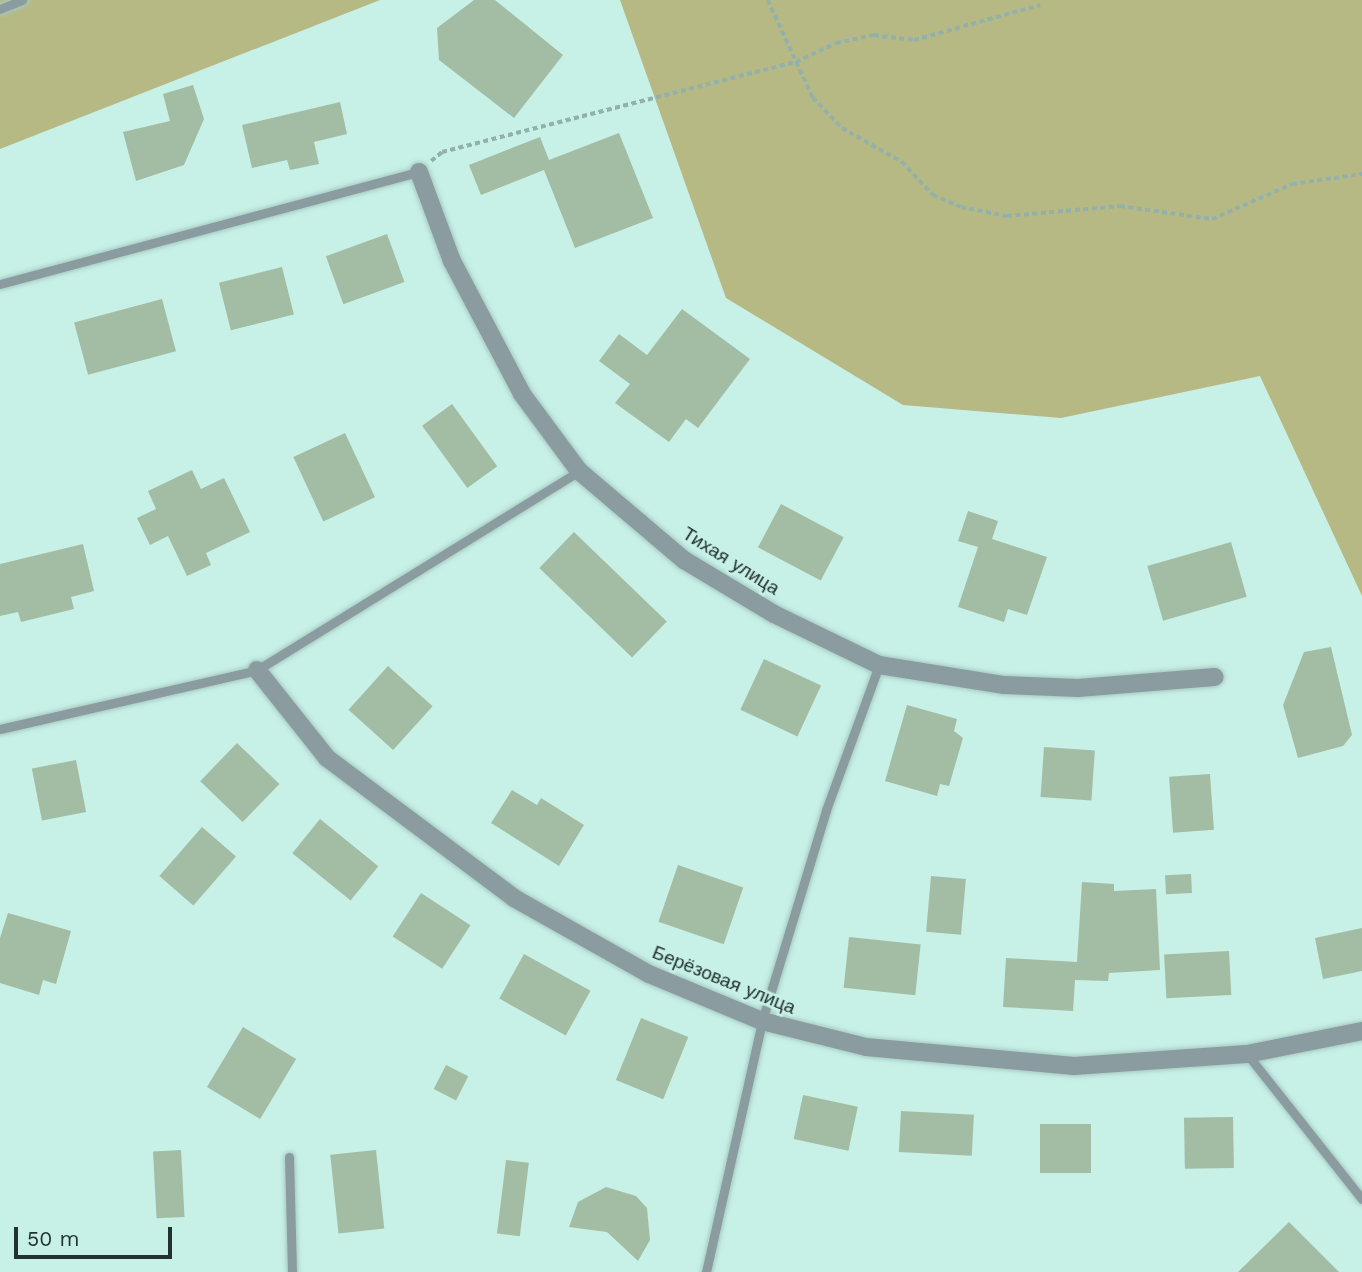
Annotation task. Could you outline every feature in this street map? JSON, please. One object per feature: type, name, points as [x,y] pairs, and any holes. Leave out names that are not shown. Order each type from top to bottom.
[{"type":"street","name":"Тихая улица","points":[[419,172],[452,261],[485,329],[522,394],[579,471],[684,560],[774,614],[879,665],[1004,685],[1078,688],[1215,677]]},
{"type":"street","name":"Берёзовая улица","points":[[257,670],[327,758],[514,898],[649,974],[762,1021],[866,1047],[1074,1066],[1247,1054],[1362,1031]]},
{"type":"lane","points":[[0,9],[22,0]]},
{"type":"lane","points":[[0,284],[419,172]]},
{"type":"lane","points":[[0,729],[257,670],[579,471]]},
{"type":"lane","points":[[706,1272],[762,1021],[826,810],[879,665]]},
{"type":"lane","points":[[1247,1054],[1362,1199]]},
{"type":"lane","points":[[289,1157],[292,1272]]},
{"type":"path","points":[[768,0],[813,98],[842,128],[902,162],[933,195],[961,207],[1007,216],[1121,206],[1212,219],[1292,184],[1362,174]]},
{"type":"path","points":[[419,172],[442,152],[796,62],[836,43],[874,35],[915,40],[1040,5]]},
{"type":"green space","points":[[0,0],[380,0],[0,149]]},
{"type":"green space","points":[[620,0],[1362,0],[1362,596],[1260,376],[1061,418],[903,405],[726,298]]},
{"type":"building","points":[[474,0],[495,0],[563,55],[514,118],[439,60],[437,28]]},
{"type":"building","points":[[193,85],[204,119],[184,165],[136,181],[123,132],[170,121],[163,94]]},
{"type":"building","points":[[340,102],[347,134],[314,142],[319,164],[290,170],[287,160],[252,168],[242,125]]},
{"type":"building","points":[[619,133],[653,218],[575,248],[544,170],[481,195],[469,165],[540,137],[549,160]]},
{"type":"building","points":[[387,234],[404,282],[343,304],[326,256]]},
{"type":"building","points":[[282,267],[294,315],[231,330],[219,283]]},
{"type":"building","points":[[162,299],[176,351],[88,375],[74,323]]},
{"type":"building","points":[[682,309],[750,359],[698,428],[686,419],[669,442],[615,403],[630,384],[599,361],[619,334],[647,355]]},
{"type":"building","points":[[452,404],[497,466],[467,488],[422,426]]},
{"type":"building","points":[[345,433],[375,497],[323,521],[293,457]]},
{"type":"building","points":[[192,470],[201,489],[224,478],[250,532],[206,553],[211,565],[187,576],[168,536],[150,545],[137,518],[156,509],[148,491]]},
{"type":"building","points":[[781,504],[844,537],[821,581],[758,547]]},
{"type":"building","points":[[968,511],[998,521],[992,539],[1047,557],[1027,615],[1008,609],[1004,622],[958,607],[978,547],[958,541]]},
{"type":"building","points":[[574,532],[667,622],[632,658],[539,568]]},
{"type":"building","points":[[1231,542],[1247,597],[1163,621],[1147,566]]},
{"type":"building","points":[[83,544],[94,591],[71,597],[74,609],[21,622],[18,612],[0,616],[0,564]]},
{"type":"building","points":[[1331,647],[1352,735],[1343,746],[1298,758],[1283,705],[1304,652]]},
{"type":"building","points":[[764,659],[821,686],[797,736],[740,710]]},
{"type":"building","points":[[388,666],[433,706],[393,750],[349,710]]},
{"type":"building","points":[[907,705],[957,719],[954,731],[963,738],[949,786],[940,784],[937,796],[885,781]]},
{"type":"building","points":[[237,743],[279,784],[243,822],[200,781]]},
{"type":"building","points":[[1044,747],[1095,751],[1091,800],[1041,797]]},
{"type":"building","points":[[76,760],[86,812],[42,821],[32,769]]},
{"type":"building","points":[[1210,774],[1214,830],[1173,833],[1169,777]]},
{"type":"building","points":[[512,790],[537,805],[541,798],[584,825],[559,866],[491,823]]},
{"type":"building","points":[[320,819],[378,866],[351,900],[292,853]]},
{"type":"building","points":[[202,827],[236,857],[193,906],[159,876]]},
{"type":"building","points":[[678,865],[743,887],[724,944],[658,922]]},
{"type":"building","points":[[1191,874],[1192,893],[1166,894],[1165,875]]},
{"type":"building","points":[[931,876],[966,879],[961,935],[926,932]]},
{"type":"building","points":[[1082,882],[1114,884],[1114,891],[1156,889],[1160,970],[1109,973],[1108,981],[1075,980],[1073,1011],[1003,1007],[1006,958],[1077,962]]},
{"type":"building","points":[[421,893],[470,925],[442,969],[393,937]]},
{"type":"building","points":[[8,913],[71,931],[56,984],[43,980],[39,995],[0,983],[0,938]]},
{"type":"building","points":[[1362,928],[1362,971],[1323,979],[1315,938]]},
{"type":"building","points":[[849,937],[921,945],[915,995],[844,988]]},
{"type":"building","points":[[1229,951],[1231,995],[1166,998],[1164,954]]},
{"type":"building","points":[[524,954],[590,991],[566,1035],[499,999]]},
{"type":"building","points":[[641,1018],[688,1037],[663,1099],[616,1080]]},
{"type":"building","points":[[243,1027],[296,1059],[260,1119],[207,1087]]},
{"type":"building","points":[[446,1065],[468,1076],[456,1100],[434,1089]]},
{"type":"building","points":[[803,1095],[858,1107],[848,1151],[794,1139]]},
{"type":"building","points":[[901,1111],[974,1115],[972,1156],[899,1152]]},
{"type":"building","points":[[1233,1117],[1234,1168],[1185,1169],[1184,1118]]},
{"type":"building","points":[[1040,1124],[1091,1124],[1091,1173],[1040,1173]]},
{"type":"building","points":[[181,1150],[185,1217],[157,1218],[153,1151]]},
{"type":"building","points":[[376,1150],[384,1229],[339,1233],[330,1155]]},
{"type":"building","points":[[506,1160],[529,1163],[520,1236],[497,1233]]},
{"type":"building","points":[[606,1187],[636,1196],[647,1208],[650,1240],[638,1261],[607,1232],[569,1227],[578,1202]]},
{"type":"building","points":[[1289,1222],[1339,1272],[1238,1272]]}]
